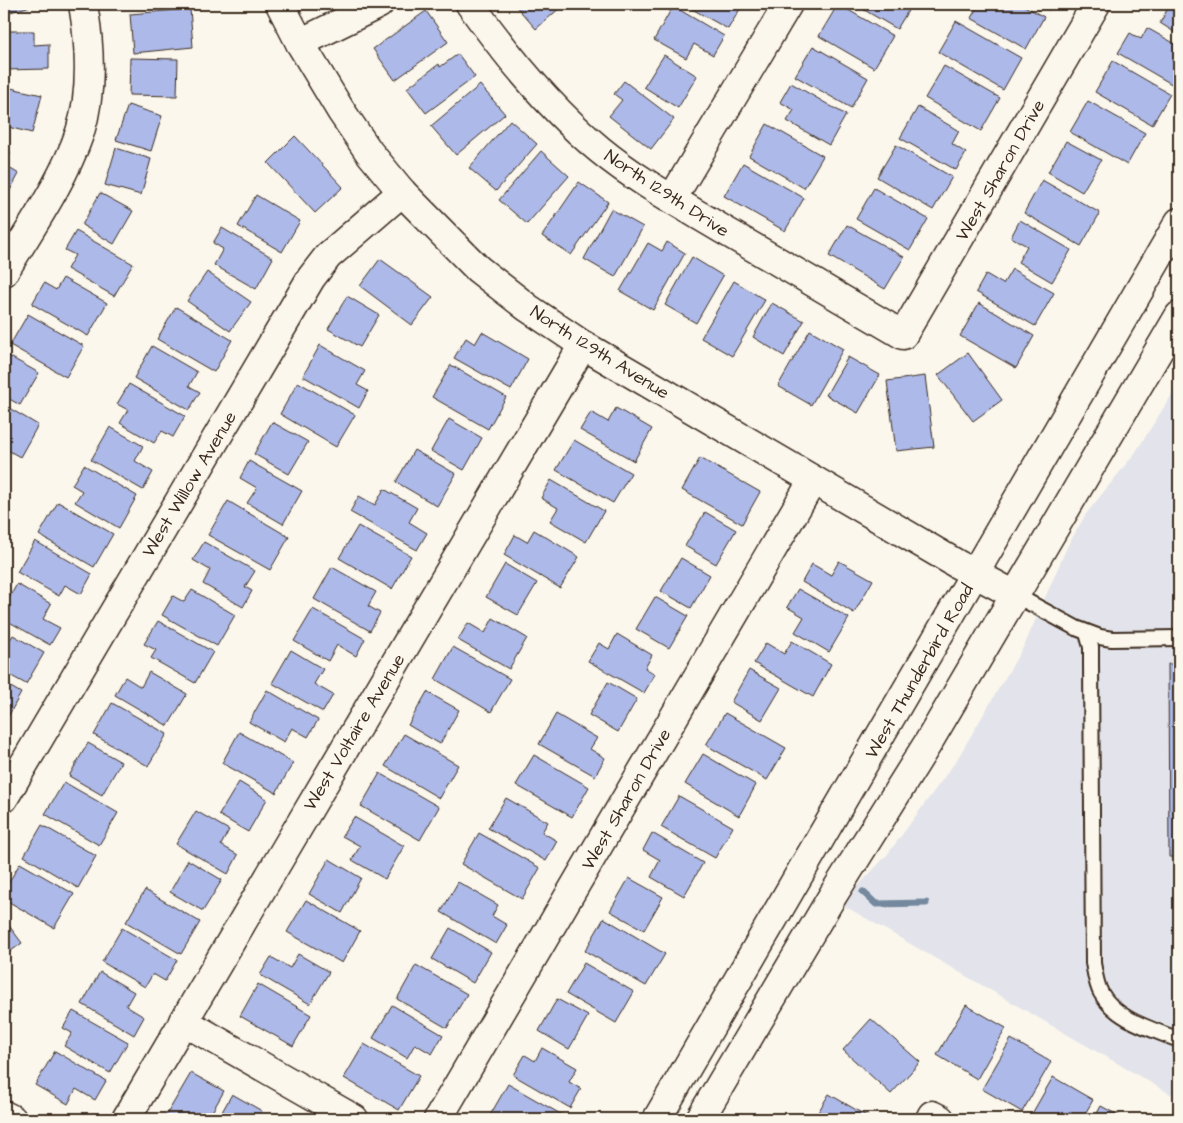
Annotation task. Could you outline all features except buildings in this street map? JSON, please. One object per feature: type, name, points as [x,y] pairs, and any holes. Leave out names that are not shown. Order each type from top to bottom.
[{"type":"street","points":[[4,272],[64,169],[80,130],[88,93],[89,69],[83,4]]},
{"type":"street","name":"North 129th Avenue","points":[[280,4],[300,43],[341,111],[369,152],[402,192],[478,269],[528,308],[583,344],[813,480],[975,574],[1015,595]]},
{"type":"street","points":[[300,43],[379,4]]},
{"type":"street","name":"North 129th Drive","points":[[470,4],[545,98],[569,123],[600,150],[629,172],[672,199],[903,336]]},
{"type":"street","points":[[672,199],[788,4]]},
{"type":"street","name":"West Sharon Drive","points":[[903,336],[1096,4]]},
{"type":"street","name":"West Willow Avenue","points":[[4,798],[311,278],[328,256],[402,192]]},
{"type":"street","name":"West Thunderbird Road","points":[[657,1119],[1179,222]]},
{"type":"street","points":[[700,1119],[833,895],[928,743],[1179,316]]},
{"type":"street","name":"West Voltaire Avenue","points":[[126,1119],[583,344]]},
{"type":"street","name":"West Sharon Drive","points":[[438,1119],[813,480]]},
{"type":"street","points":[[183,1021],[354,1119]]},
{"type":"street","points":[[4,1115],[12,1119]]},
{"type":"lane","points":[[1015,595],[1088,633],[1112,639],[1179,638]]},
{"type":"lane","points":[[1088,633],[1091,647],[1093,963],[1095,977],[1101,993],[1111,1006],[1142,1025],[1179,1040]]},
{"type":"shaded area","points":[[1179,367],[1179,1099],[841,904],[887,855],[956,761],[1025,644],[1067,547],[1086,514],[1135,453],[1173,393]]},
{"type":"waterway","points":[[863,892],[876,904],[926,903]]}]
